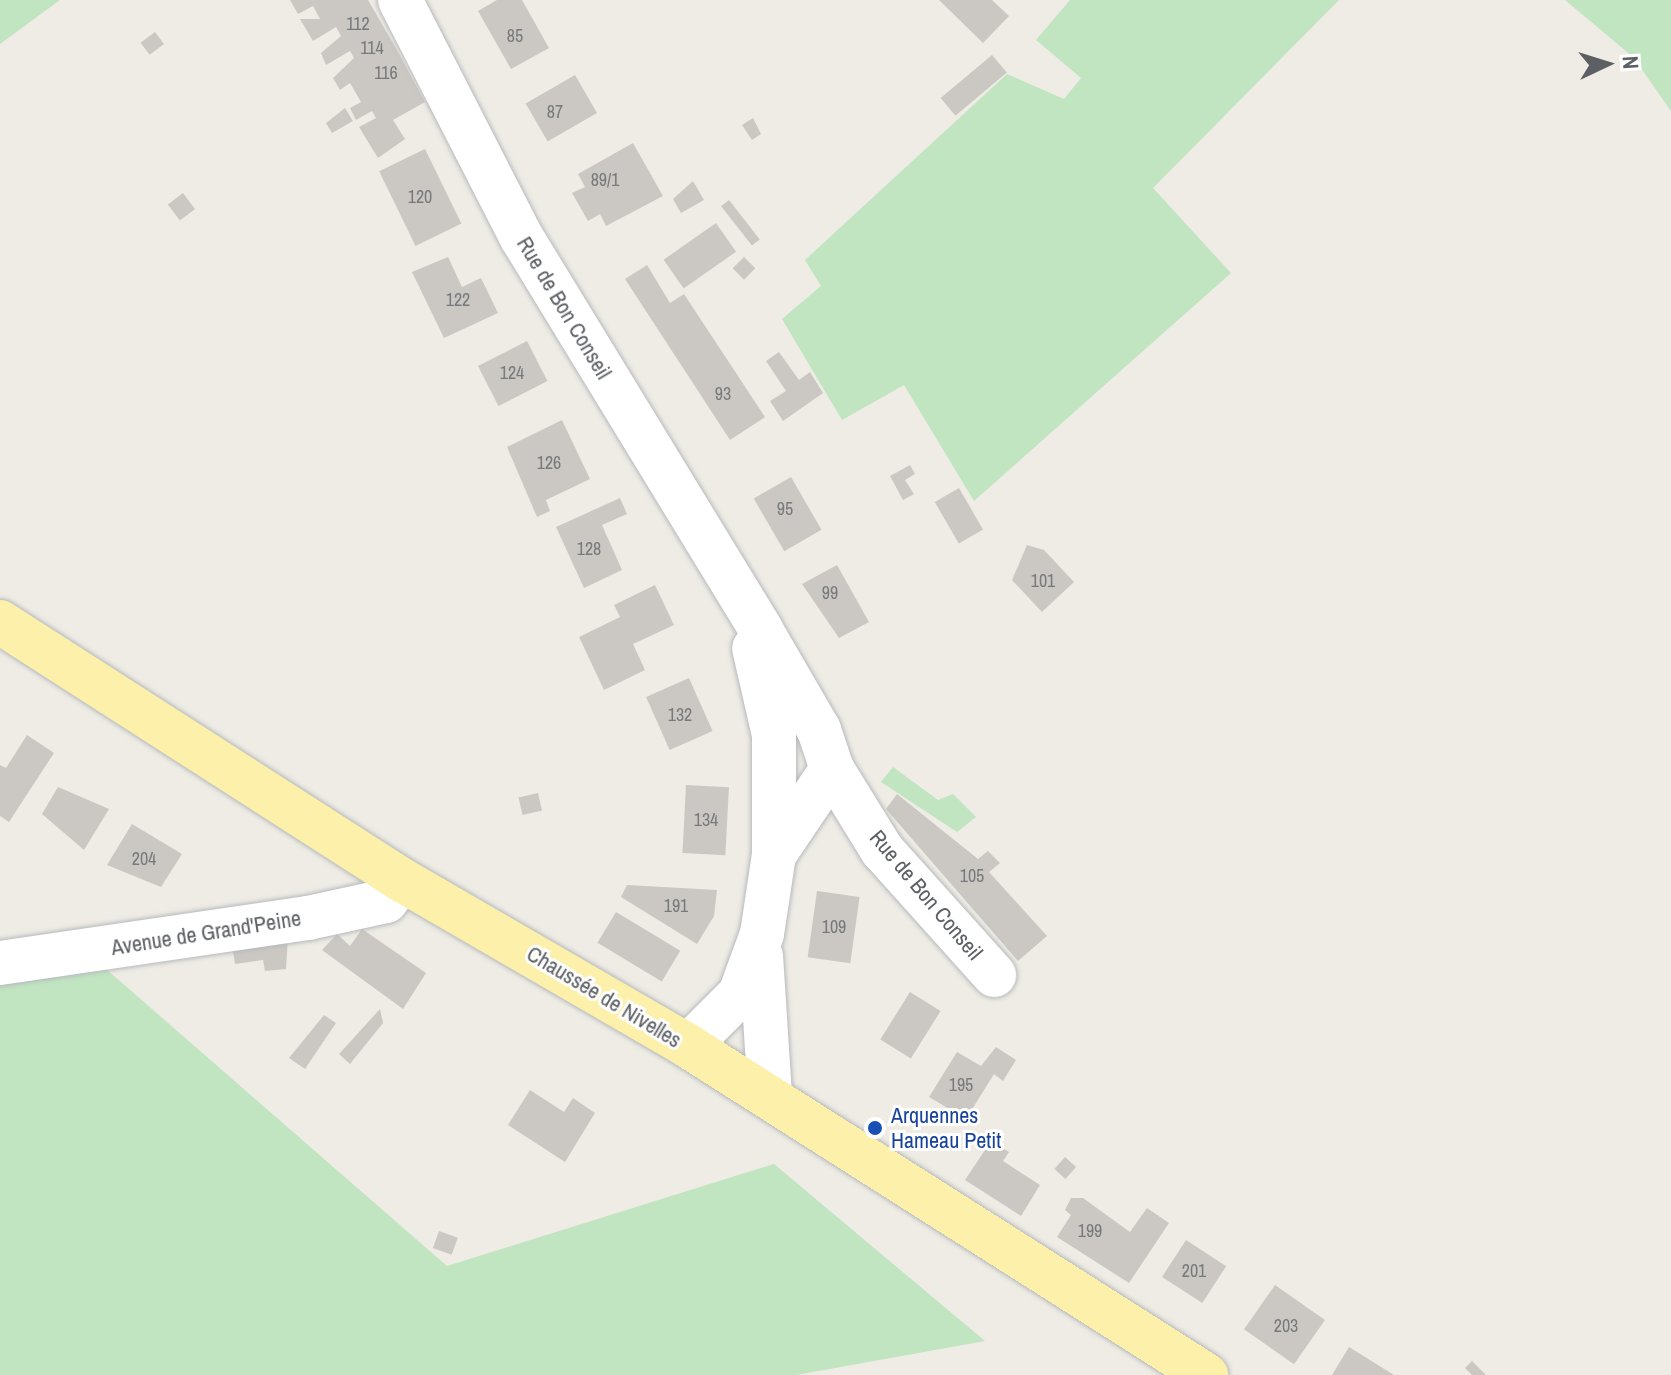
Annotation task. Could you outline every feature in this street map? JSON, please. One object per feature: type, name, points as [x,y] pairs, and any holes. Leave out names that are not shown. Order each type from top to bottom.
[{"type":"main road","name":"Chaussée de Nivelles","points":[[0,622],[402,880],[688,1046],[1206,1375]]},
{"type":"street","name":"Rue de Bon Conseil","points":[[400,0],[522,238],[819,730],[832,769],[882,850],[994,975]]},
{"type":"street","name":"Rue de Bon Conseil","points":[[688,1046],[740,994],[762,934],[774,855],[774,735],[742,607]]},
{"type":"street","points":[[774,855],[832,769]]},
{"type":"street","name":"Avenue de Grand'Peine","points":[[0,963],[308,918],[386,901],[402,880]]},
{"type":"street","points":[[762,934],[770,1097]]},
{"type":"green space","points":[[0,0],[60,0],[0,44]]},
{"type":"green space","points":[[1070,0],[1339,0],[1153,188],[1231,273],[974,501],[904,385],[842,420],[782,319],[821,286],[805,260],[1007,74],[1064,99],[1081,78],[1036,40]]},
{"type":"green space","points":[[1565,0],[1671,0],[1671,111],[1633,57]]},
{"type":"green space","points":[[893,767],[938,800],[953,794],[976,817],[957,832],[881,782]]},
{"type":"green space","points":[[98,962],[447,1266],[774,1164],[985,1341],[796,1375],[0,1375],[0,977]]},
{"type":"building","points":[[290,0],[368,0],[397,50],[425,102],[393,120],[405,139],[378,158],[359,127],[376,118],[372,111],[356,120],[350,108],[361,102],[350,83],[340,90],[333,78],[354,58],[350,51],[326,65],[321,53],[341,36],[336,27],[313,41],[300,19],[320,19],[313,6],[298,14]]},
{"type":"building","points":[[497,0],[522,0],[549,48],[511,69],[478,11]]},
{"type":"building","points":[[939,0],[992,0],[1009,16],[983,43]]},
{"type":"building","points":[[155,32],[164,44],[150,55],[141,43]]},
{"type":"building","points":[[992,55],[1007,73],[955,116],[941,98]]},
{"type":"building","points":[[575,75],[597,113],[548,142],[526,104]]},
{"type":"building","points":[[345,108],[353,121],[332,133],[326,123]]},
{"type":"building","points":[[753,118],[761,134],[752,140],[742,125]]},
{"type":"building","points":[[633,143],[663,196],[606,226],[600,214],[588,221],[572,193],[585,187],[578,174]]},
{"type":"building","points":[[425,149],[461,224],[416,246],[379,171]]},
{"type":"building","points":[[693,181],[704,200],[681,213],[673,199]]},
{"type":"building","points":[[183,193],[195,209],[180,220],[168,204]]},
{"type":"building","points":[[729,200],[760,239],[752,246],[721,206]]},
{"type":"building","points":[[716,223],[736,252],[684,288],[664,260]]},
{"type":"building","points":[[448,257],[462,287],[481,278],[498,313],[444,338],[412,272]]},
{"type":"building","points":[[744,257],[755,268],[744,280],[733,268]]},
{"type":"building","points":[[647,265],[670,303],[684,294],[765,417],[730,440],[625,279]]},
{"type":"building","points":[[527,341],[547,381],[498,406],[478,366]]},
{"type":"building","points":[[779,352],[799,380],[810,372],[823,393],[783,421],[770,401],[786,391],[766,361]]},
{"type":"building","points":[[562,420],[590,479],[546,500],[550,511],[537,517],[507,447]]},
{"type":"building","points":[[910,465],[915,474],[905,480],[914,494],[903,500],[890,476]]},
{"type":"building","points":[[791,477],[822,530],[784,551],[754,498]]},
{"type":"building","points":[[959,488],[983,530],[959,544],[935,502]]},
{"type":"building","points":[[620,498],[627,514],[602,525],[622,570],[584,588],[556,527]]},
{"type":"building","points":[[1027,545],[1044,550],[1074,582],[1042,612],[1012,580]]},
{"type":"building","points":[[837,565],[869,622],[839,638],[802,584]]},
{"type":"building","points":[[655,585],[674,625],[633,644],[645,670],[604,690],[579,637],[620,617],[614,605]]},
{"type":"building","points":[[689,678],[713,731],[670,750],[646,697]]},
{"type":"building","points":[[27,735],[54,753],[9,822],[0,816],[0,765],[6,768]]},
{"type":"building","points":[[686,785],[729,787],[725,855],[682,853]]},
{"type":"building","points":[[58,787],[109,809],[84,850],[42,814]]},
{"type":"building","points":[[538,793],[542,811],[523,815],[519,797]]},
{"type":"building","points":[[897,794],[978,859],[988,851],[1000,863],[989,872],[1047,936],[1018,961],[886,809]]},
{"type":"building","points":[[132,824],[182,854],[161,887],[107,865]]},
{"type":"building","points":[[627,885],[717,890],[714,916],[697,944],[621,897]]},
{"type":"building","points":[[817,891],[860,897],[850,963],[808,957]]},
{"type":"building","points":[[616,912],[680,951],[662,981],[597,943]]},
{"type":"building","points":[[362,929],[426,973],[403,1009],[322,950],[337,934],[350,946]]},
{"type":"building","points":[[288,938],[286,969],[265,971],[263,960],[235,964],[232,945]]},
{"type":"building","points":[[910,992],[941,1011],[911,1059],[880,1039]]},
{"type":"building","points":[[380,1009],[383,1023],[350,1064],[339,1054]]},
{"type":"building","points":[[324,1015],[336,1023],[305,1069],[289,1058]]},
{"type":"building","points":[[996,1047],[1016,1060],[1003,1081],[994,1074],[966,1119],[929,1097],[957,1052],[981,1066]]},
{"type":"building","points":[[530,1090],[564,1112],[573,1098],[595,1113],[565,1162],[508,1125]]},
{"type":"building","points":[[991,1141],[1009,1152],[1003,1161],[1040,1185],[1021,1216],[965,1180]]},
{"type":"building","points":[[1065,1157],[1076,1167],[1065,1179],[1054,1169]]},
{"type":"building","points":[[1071,1198],[1083,1198],[1130,1232],[1147,1208],[1169,1223],[1129,1283],[1057,1237],[1071,1215],[1065,1210]]},
{"type":"building","points":[[439,1231],[458,1238],[452,1255],[433,1248]]},
{"type":"building","points":[[1186,1240],[1226,1266],[1202,1303],[1162,1277]]},
{"type":"building","points":[[1275,1285],[1325,1320],[1294,1364],[1244,1329]]},
{"type":"building","points":[[1349,1347],[1394,1375],[1332,1375]]},
{"type":"building","points":[[1472,1361],[1486,1375],[1472,1375],[1465,1368]]},
{"type":"place","name":"Arquennes Hameau Petit","points":[[875,1128]]}]
